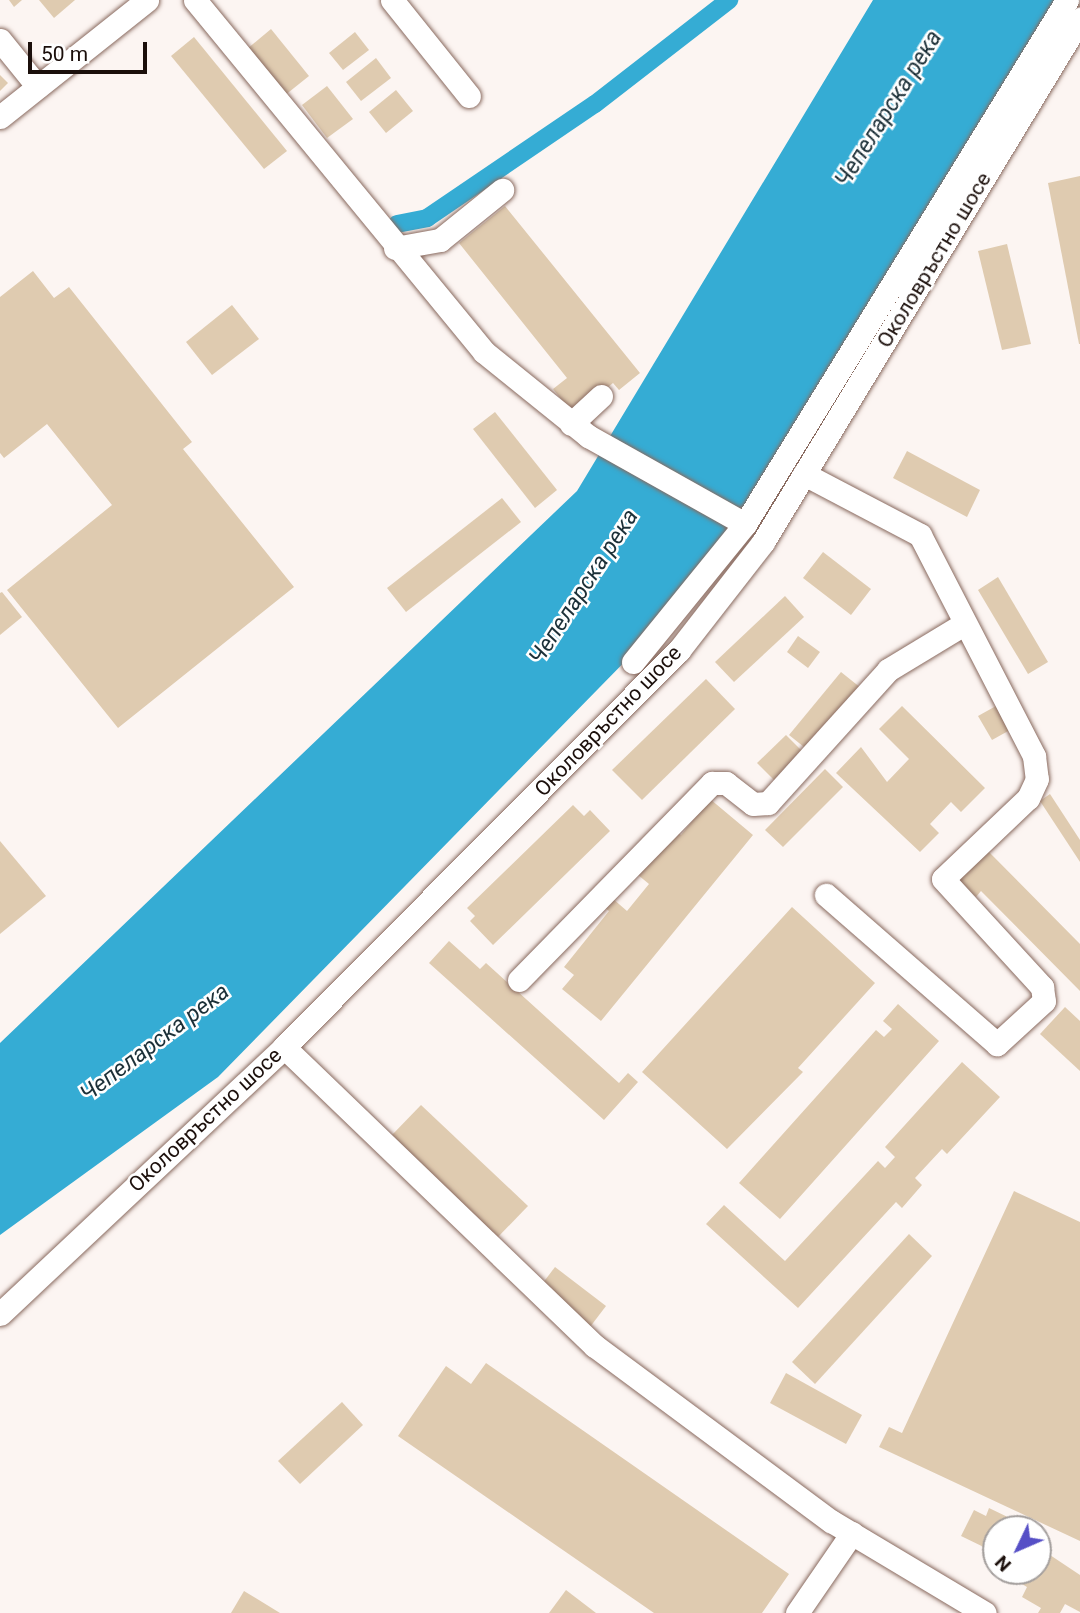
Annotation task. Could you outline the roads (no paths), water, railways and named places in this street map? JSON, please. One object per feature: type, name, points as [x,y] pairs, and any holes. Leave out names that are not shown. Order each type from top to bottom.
[{"type":"street","points":[[0,117],[146,0]]},
{"type":"street","points":[[195,0],[395,248],[484,352],[580,430],[745,524]]},
{"type":"street","points":[[392,0],[470,96]]},
{"type":"street","points":[[633,662],[745,524],[1068,0]]},
{"type":"street","name":"Околовръстно шосе","points":[[0,1314],[284,1047],[679,650],[763,542],[1080,19]]},
{"type":"street","points":[[0,40],[37,87]]},
{"type":"street","points":[[395,248],[440,240],[502,190]]},
{"type":"street","points":[[580,430],[601,396]]},
{"type":"street","points":[[804,474],[920,535],[1034,756],[1037,779],[1028,799],[943,879],[1042,987],[1044,1001],[1003,1043],[990,1041],[826,895]]},
{"type":"street","points":[[519,980],[712,783],[726,783],[754,804],[768,803],[888,670],[964,624]]},
{"type":"street","points":[[284,1047],[514,1276],[595,1346],[852,1534],[985,1613]]},
{"type":"street","points":[[797,1613],[852,1534]]},
{"type":"water","name":"Чепеларска река","points":[[873,0],[1059,0],[749,503],[646,640],[218,1077],[0,1235],[0,1043],[577,491]]},
{"type":"waterway","points":[[397,224],[427,218],[595,104],[729,0]]}]
